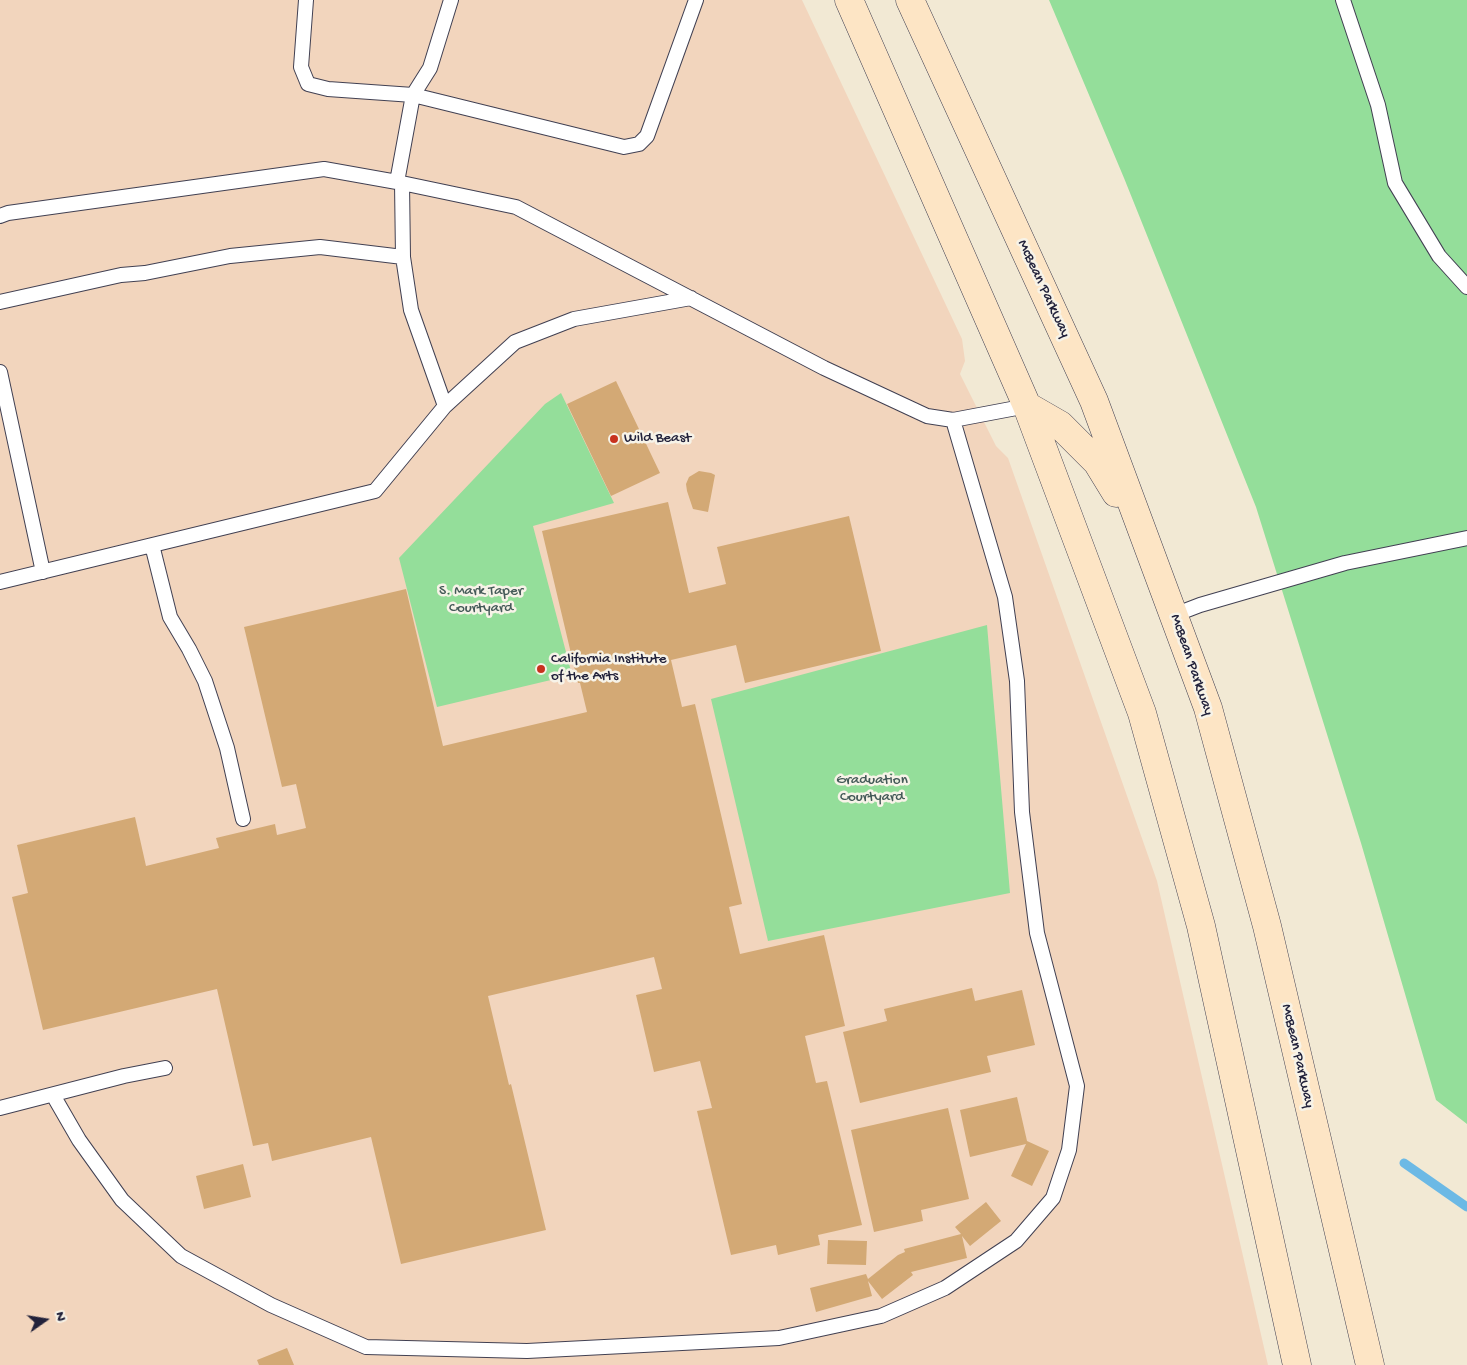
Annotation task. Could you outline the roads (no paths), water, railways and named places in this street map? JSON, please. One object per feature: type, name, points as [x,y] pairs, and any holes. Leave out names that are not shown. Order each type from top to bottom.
[{"type":"main road","points":[[849,0],[1027,406],[1142,713],[1201,926],[1297,1365]]},
{"type":"main road","name":"McBean Parkway","points":[[910,0],[1094,401],[1208,708],[1267,926],[1370,1365]]},
{"type":"main road","points":[[1027,406],[1060,425],[1097,462],[1149,548]]},
{"type":"lane","points":[[306,0],[301,67],[308,84],[328,89],[413,95],[624,147],[639,144],[647,136],[696,0]]},
{"type":"lane","points":[[445,406],[411,310],[403,257],[400,183],[413,95],[430,68],[451,0]]},
{"type":"lane","points":[[1343,0],[1378,105],[1395,183],[1439,256],[1467,287]]},
{"type":"lane","points":[[0,216],[8,213],[324,169],[400,183],[516,207],[824,368],[927,416],[953,420],[1027,406]]},
{"type":"lane","points":[[0,302],[121,275],[144,273],[230,256],[320,247],[403,257]]},
{"type":"lane","points":[[0,582],[375,491],[445,406],[515,342],[574,319],[691,298]]},
{"type":"lane","points":[[0,372],[43,572]]},
{"type":"lane","points":[[53,1095],[79,1140],[122,1200],[181,1256],[271,1305],[366,1347],[527,1351],[779,1338],[881,1316],[945,1288],[1016,1242],[1053,1198],[1069,1150],[1077,1086],[1037,933],[1022,812],[1017,682],[1005,597],[953,420]]},
{"type":"lane","points":[[1174,615],[1200,605],[1345,564],[1467,538]]},
{"type":"lane","points":[[152,545],[170,618],[190,649],[204,681],[227,748],[243,819]]},
{"type":"lane","points":[[0,1108],[164,1068]]},
{"type":"waterway","points":[[1404,1163],[1467,1207]]},
{"type":"place","name":"Wild Beast","points":[[614,439]]},
{"type":"place","name":"California Institute of the Arts","points":[[541,669]]},
{"type":"park label","name":"S. Mark Taper Courtyard","points":[[481,600]]},
{"type":"park label","name":"Graduation Courtyard","points":[[872,790]]}]
